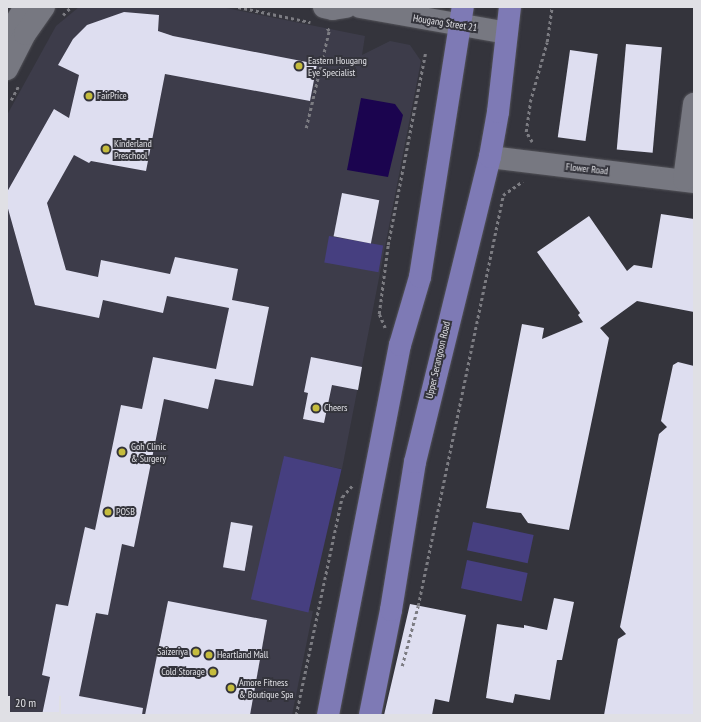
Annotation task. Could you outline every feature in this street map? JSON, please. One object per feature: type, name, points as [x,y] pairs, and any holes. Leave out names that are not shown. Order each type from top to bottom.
[{"type":"main road","name":"Upper Serangoon Road","points":[[370,715],[391,610],[415,462],[490,157],[498,112],[510,7]]},
{"type":"main road","points":[[328,715],[400,345],[420,277],[462,16]]},
{"type":"street","points":[[7,36],[25,7]]},
{"type":"street","points":[[7,69],[25,34],[44,7]]},
{"type":"street","points":[[322,18],[346,7]]},
{"type":"street","name":"Hougang Street 21","points":[[360,7],[462,16],[507,33]]},
{"type":"street","name":"Flower Road","points":[[490,157],[689,181],[694,104]]},
{"type":"path","points":[[238,7],[322,18],[329,31],[306,128]]},
{"type":"path","points":[[537,148],[526,132],[530,102],[547,42],[552,7]]},
{"type":"path","points":[[386,331],[379,314],[388,245],[424,54]]},
{"type":"path","points":[[400,671],[418,606],[503,195]]},
{"type":"path","points":[[296,715],[342,496],[356,482]]},
{"type":"shaded area","points":[[79,7],[221,7],[365,36],[362,55],[390,41],[410,45],[421,61],[342,469],[284,457],[256,600],[313,611],[292,715],[7,715],[7,115],[56,26]]},
{"type":"shaded area","points":[[361,98],[395,104],[403,115],[388,177],[347,170]]},
{"type":"shaded area","points":[[329,236],[383,246],[378,272],[324,263]]},
{"type":"shaded area","points":[[284,456],[341,469],[308,613],[251,599]]},
{"type":"shaded area","points":[[473,522],[534,535],[528,563],[467,550]]},
{"type":"shaded area","points":[[467,560],[528,573],[522,601],[461,588]]},
{"type":"building","points":[[124,12],[159,15],[158,31],[173,36],[317,64],[310,101],[165,74],[146,171],[91,161],[89,163],[74,155],[47,203],[66,270],[98,277],[101,260],[170,274],[175,257],[238,269],[232,300],[269,307],[253,386],[215,379],[208,409],[164,399],[134,547],[122,544],[108,615],[96,613],[79,696],[143,708],[142,715],[42,715],[50,677],[42,675],[56,604],[68,606],[85,527],[95,530],[121,405],[142,409],[153,357],[216,369],[229,308],[167,296],[163,313],[103,300],[99,318],[35,305],[7,205],[7,192],[54,109],[69,118],[79,75],[58,65],[73,39],[87,25]]},
{"type":"building","points":[[626,44],[662,47],[653,153],[617,150]]},
{"type":"building","points":[[570,50],[598,54],[585,141],[558,137]]},
{"type":"building","points":[[342,193],[379,200],[371,243],[334,236]]},
{"type":"building","points":[[661,214],[694,219],[694,312],[637,301],[600,328],[609,338],[569,530],[528,523],[521,513],[486,508],[522,324],[544,328],[542,339],[583,322],[578,315],[580,313],[537,252],[589,216],[627,271],[634,265],[652,268]]},
{"type":"building","points":[[311,357],[362,367],[358,390],[332,385],[324,423],[303,419],[308,393],[304,392]]},
{"type":"building","points":[[678,362],[694,366],[694,715],[604,715],[618,639],[626,634],[620,627],[659,434],[667,427],[661,421],[673,365]]},
{"type":"building","points":[[231,522],[253,526],[245,571],[223,567]]},
{"type":"building","points":[[554,598],[574,602],[562,660],[557,660],[550,700],[515,694],[513,703],[486,698],[497,624],[524,628],[524,625],[547,630]]},
{"type":"building","name":"Heartland Mall","points":[[168,601],[267,620],[250,715],[145,715]]},
{"type":"building","points":[[410,604],[466,615],[449,702],[435,699],[432,715],[384,715]]},
{"type":"place","name":"Eastern Hougang Eye Specialist","points":[[299,66]]},
{"type":"place","name":"FairPrice","points":[[89,96]]},
{"type":"place","name":"Kinderland Preschool","points":[[106,149]]},
{"type":"place","name":"Cheers","points":[[316,408]]},
{"type":"place","name":"Goh Clinic & Surgery","points":[[122,452]]},
{"type":"place","name":"POSB","points":[[108,512]]},
{"type":"place","name":"Saizeriya","points":[[196,652]]},
{"type":"place","name":"Heartland Mall","points":[[209,655]]},
{"type":"place","name":"Cold Storage","points":[[213,672]]},
{"type":"place","name":"Amore Fitness & Boutique Spa","points":[[231,688]]}]
